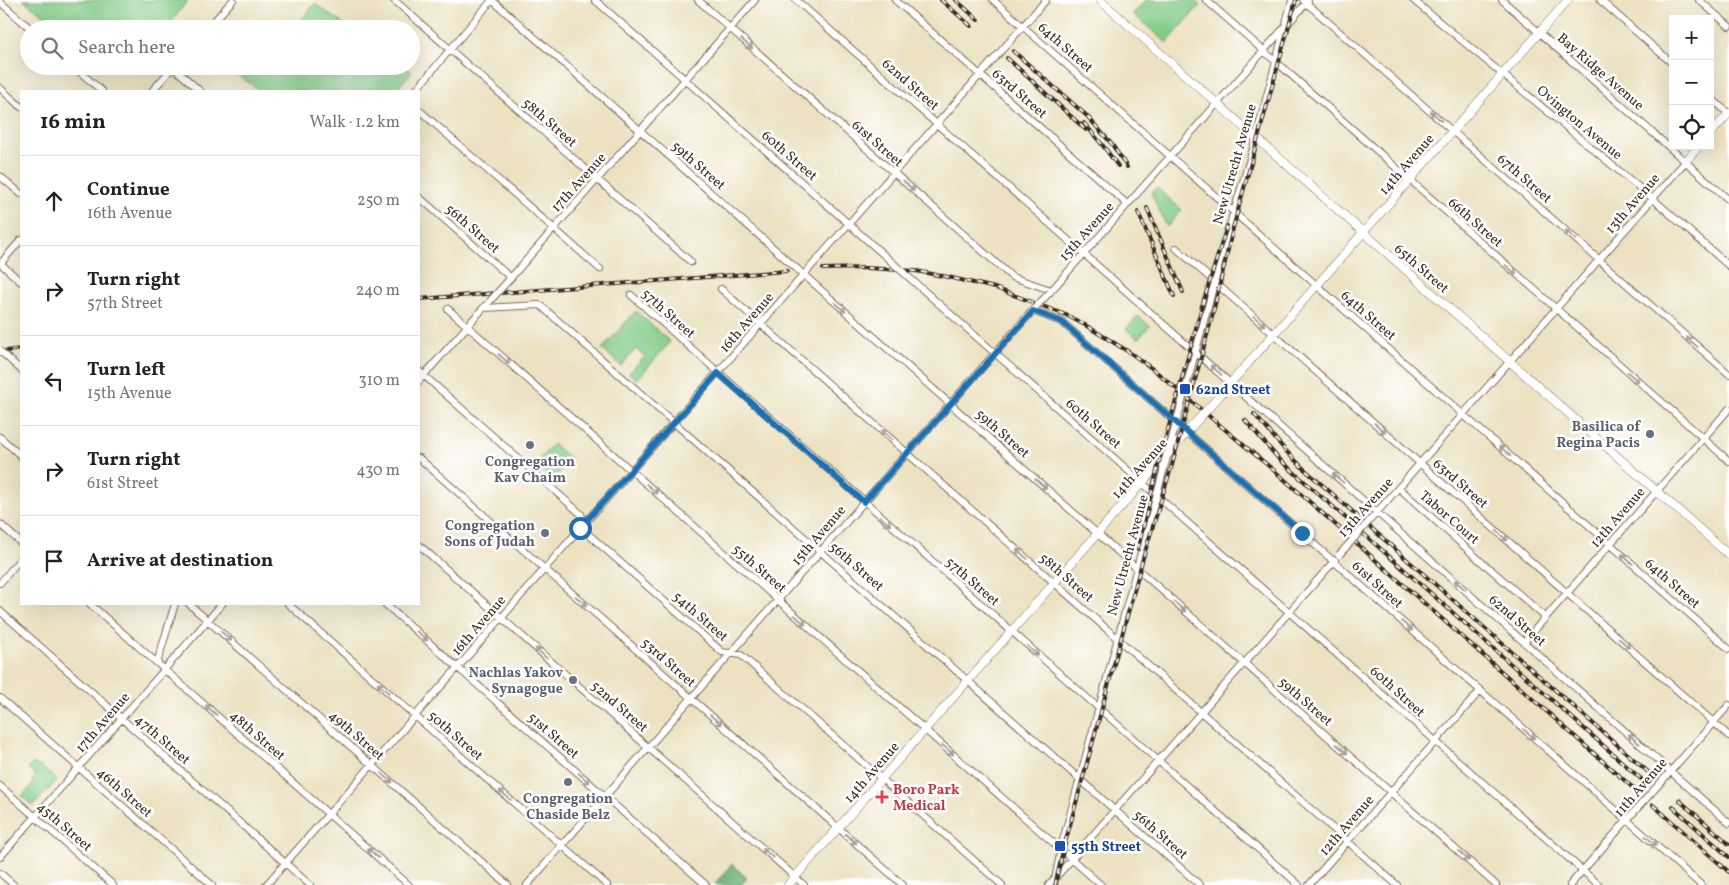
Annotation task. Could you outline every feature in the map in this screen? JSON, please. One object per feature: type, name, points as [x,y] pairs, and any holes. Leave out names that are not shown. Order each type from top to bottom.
[{"type":"main road","name":"65th Street","points":[[1100,0],[1729,555]]},
{"type":"main road","name":"14th Avenue","points":[[788,885],[1568,0]]},
{"type":"main road","points":[[1714,130],[1729,113]]},
{"type":"main road","name":"13th Avenue","points":[[1685,162],[1696,150]]},
{"type":"street","points":[[215,20],[233,0]]},
{"type":"street","name":"58th Street","points":[[394,0],[416,20]]},
{"type":"street","points":[[416,90],[492,0]]},
{"type":"street","name":"59th Street","points":[[492,0],[1496,885]]},
{"type":"street","name":"60th Street","points":[[595,0],[1598,885]]},
{"type":"street","name":"61st Street","points":[[698,0],[1012,277],[1050,291]]},
{"type":"street","name":"17th Avenue","points":[[421,373],[484,308],[755,0]]},
{"type":"street","name":"62nd Street","points":[[796,0],[1729,823]]},
{"type":"street","name":"63rd Street","points":[[895,0],[1128,204]]},
{"type":"street","name":"64th Street","points":[[993,0],[1729,649]]},
{"type":"street","name":"16th Avenue","points":[[266,885],[1046,0]]},
{"type":"street","name":"66th Street","points":[[1206,0],[1729,462]]},
{"type":"street","name":"New Utrecht Avenue","points":[[1054,881],[1167,454],[1256,138],[1292,0]]},
{"type":"street","name":"Ovington Avenue","points":[[1413,0],[1653,199],[1729,266]]},
{"type":"street","name":"Bay Ridge Avenue","points":[[1502,0],[1729,200]]},
{"type":"street","points":[[1600,0],[1669,60]]},
{"type":"street","points":[[1699,0],[1729,26]]},
{"type":"street","name":"15th Avenue","points":[[526,885],[1306,1]]},
{"type":"street","name":"67th Street","points":[[1306,1],[1729,374]]},
{"type":"street","points":[[0,2],[21,20]]},
{"type":"street","name":"58th Street","points":[[420,23],[691,262]]},
{"type":"street","points":[[83,75],[101,90]]},
{"type":"street","points":[[153,90],[167,75]]},
{"type":"street","points":[[183,75],[199,90]]},
{"type":"street","points":[[0,88],[20,106]]},
{"type":"street","points":[[1714,100],[1729,113]]},
{"type":"street","points":[[420,111],[600,269]]},
{"type":"street","name":"13th Avenue","points":[[1049,885],[1685,162]]},
{"type":"street","points":[[0,176],[20,193]]},
{"type":"street","name":"56th Street","points":[[420,198],[509,280]]},
{"type":"street","points":[[20,241],[0,264],[20,281]]},
{"type":"street","name":"63rd Street","points":[[1176,248],[1729,736]]},
{"type":"street","name":"58th Street","points":[[720,289],[1397,885]]},
{"type":"street","name":"57th Street","points":[[631,295],[1299,885]]},
{"type":"street","name":"56th Street","points":[[484,308],[540,305],[1200,885]]},
{"type":"street","name":"55th Street","points":[[448,309],[1101,885]]},
{"type":"street","name":"61st Street","points":[[1033,310],[1062,322],[1701,885]]},
{"type":"street","points":[[0,351],[20,369]]},
{"type":"street","name":"54th Street","points":[[421,373],[581,514],[587,534],[722,652],[741,655],[1002,885]]},
{"type":"street","name":"12th Avenue","points":[[1524,642],[1729,409]]},
{"type":"street","points":[[0,437],[20,455]]},
{"type":"street","name":"53rd Street","points":[[420,459],[903,885]]},
{"type":"street","name":"Tabor Court","points":[[1398,488],[1545,617]]},
{"type":"street","points":[[0,524],[20,542]]},
{"type":"street","name":"52nd Street","points":[[420,546],[804,885]]},
{"type":"street","points":[[0,583],[20,559]]},
{"type":"street","name":"48th Street","points":[[91,605],[409,885]]},
{"type":"street","points":[[157,662],[174,605]]},
{"type":"street","name":"49th Street","points":[[190,605],[508,885]]},
{"type":"street","name":"17th Avenue","points":[[0,857],[221,605]]},
{"type":"street","name":"50th Street","points":[[289,605],[607,885]]},
{"type":"street","name":"51st Street","points":[[387,605],[706,885]]},
{"type":"street","name":"47th Street","points":[[0,611],[310,885]]},
{"type":"street","name":"12th Avenue","points":[[1309,885],[1480,691]]},
{"type":"street","name":"46th Street","points":[[0,698],[212,885]]},
{"type":"street","name":"11th Avenue","points":[[1570,885],[1729,705]]},
{"type":"street","name":"45th Street","points":[[0,786],[113,885]]},
{"type":"street","points":[[0,873],[14,885]]},
{"type":"green space","points":[[23,0],[188,0],[173,20],[51,20]]},
{"type":"green space","points":[[1146,0],[1194,0],[1200,5],[1167,43],[1133,14]]},
{"type":"green space","points":[[315,4],[338,20],[301,20]]},
{"type":"green space","points":[[238,75],[409,75],[396,90],[259,90]]},
{"type":"green space","points":[[1157,188],[1182,210],[1167,227],[1151,193]]},
{"type":"green space","points":[[636,311],[670,342],[637,380],[629,373],[645,356],[636,349],[621,366],[602,349]]},
{"type":"green space","points":[[1138,316],[1150,326],[1138,339],[1126,329]]},
{"type":"green space","points":[[553,444],[571,459],[553,479],[535,464]]},
{"type":"green space","points":[[33,763],[39,765],[57,780],[33,806],[22,796],[34,783],[31,781],[36,776],[28,769]]},
{"type":"green space","points":[[732,864],[747,878],[741,885],[717,885],[715,883]]},
{"type":"railway","points":[[941,0],[971,26]]},
{"type":"railway","points":[[956,0],[978,20]]},
{"type":"railway","points":[[1055,885],[1143,558],[1172,465],[1212,317],[1233,228],[1296,0]]},
{"type":"railway","points":[[1013,51],[1087,116],[1111,143],[1127,167]]},
{"type":"railway","points":[[1007,58],[1086,130]]},
{"type":"railway","points":[[1084,123],[1118,166]]},
{"type":"railway","points":[[1147,208],[1183,292]]},
{"type":"railway","points":[[1138,212],[1174,296]]},
{"type":"railway","points":[[1138,549],[1159,462],[1202,306],[1227,226]]},
{"type":"railway","points":[[823,269],[867,268],[916,271],[995,288],[1066,315],[1129,352],[1154,370],[1277,473],[1640,794]]},
{"type":"railway","points":[[420,299],[787,271]]},
{"type":"railway","points":[[0,352],[20,349]]},
{"type":"railway","points":[[1254,414],[1303,468],[1655,778]]},
{"type":"railway","points":[[1245,420],[1277,457],[1648,785]]},
{"type":"railway","points":[[1679,800],[1729,844]]},
{"type":"railway","points":[[1653,805],[1729,872]]},
{"type":"railway","points":[[1673,807],[1729,857]]},
{"type":"place","name":"62nd Street","points":[[1185,389]]},
{"type":"place","name":"Basilica of Regina Pacis","points":[[1650,434]]},
{"type":"place","name":"Congregation Kav Chaim","points":[[530,445]]},
{"type":"place","name":"Congregation Sons of Judah","points":[[545,533]]},
{"type":"place","name":"Nachlas Yakov Synagogue","points":[[573,680]]},
{"type":"place","name":"Congregation Chaside Belz","points":[[568,782]]},
{"type":"place","name":"Boro Park Medical","points":[[882,797]]},
{"type":"place","name":"55th Street","points":[[1060,846]]},
{"type":"route","points":[[580,528],[718,373],[864,502],[1033,311],[1062,322],[1302,533]]}]
